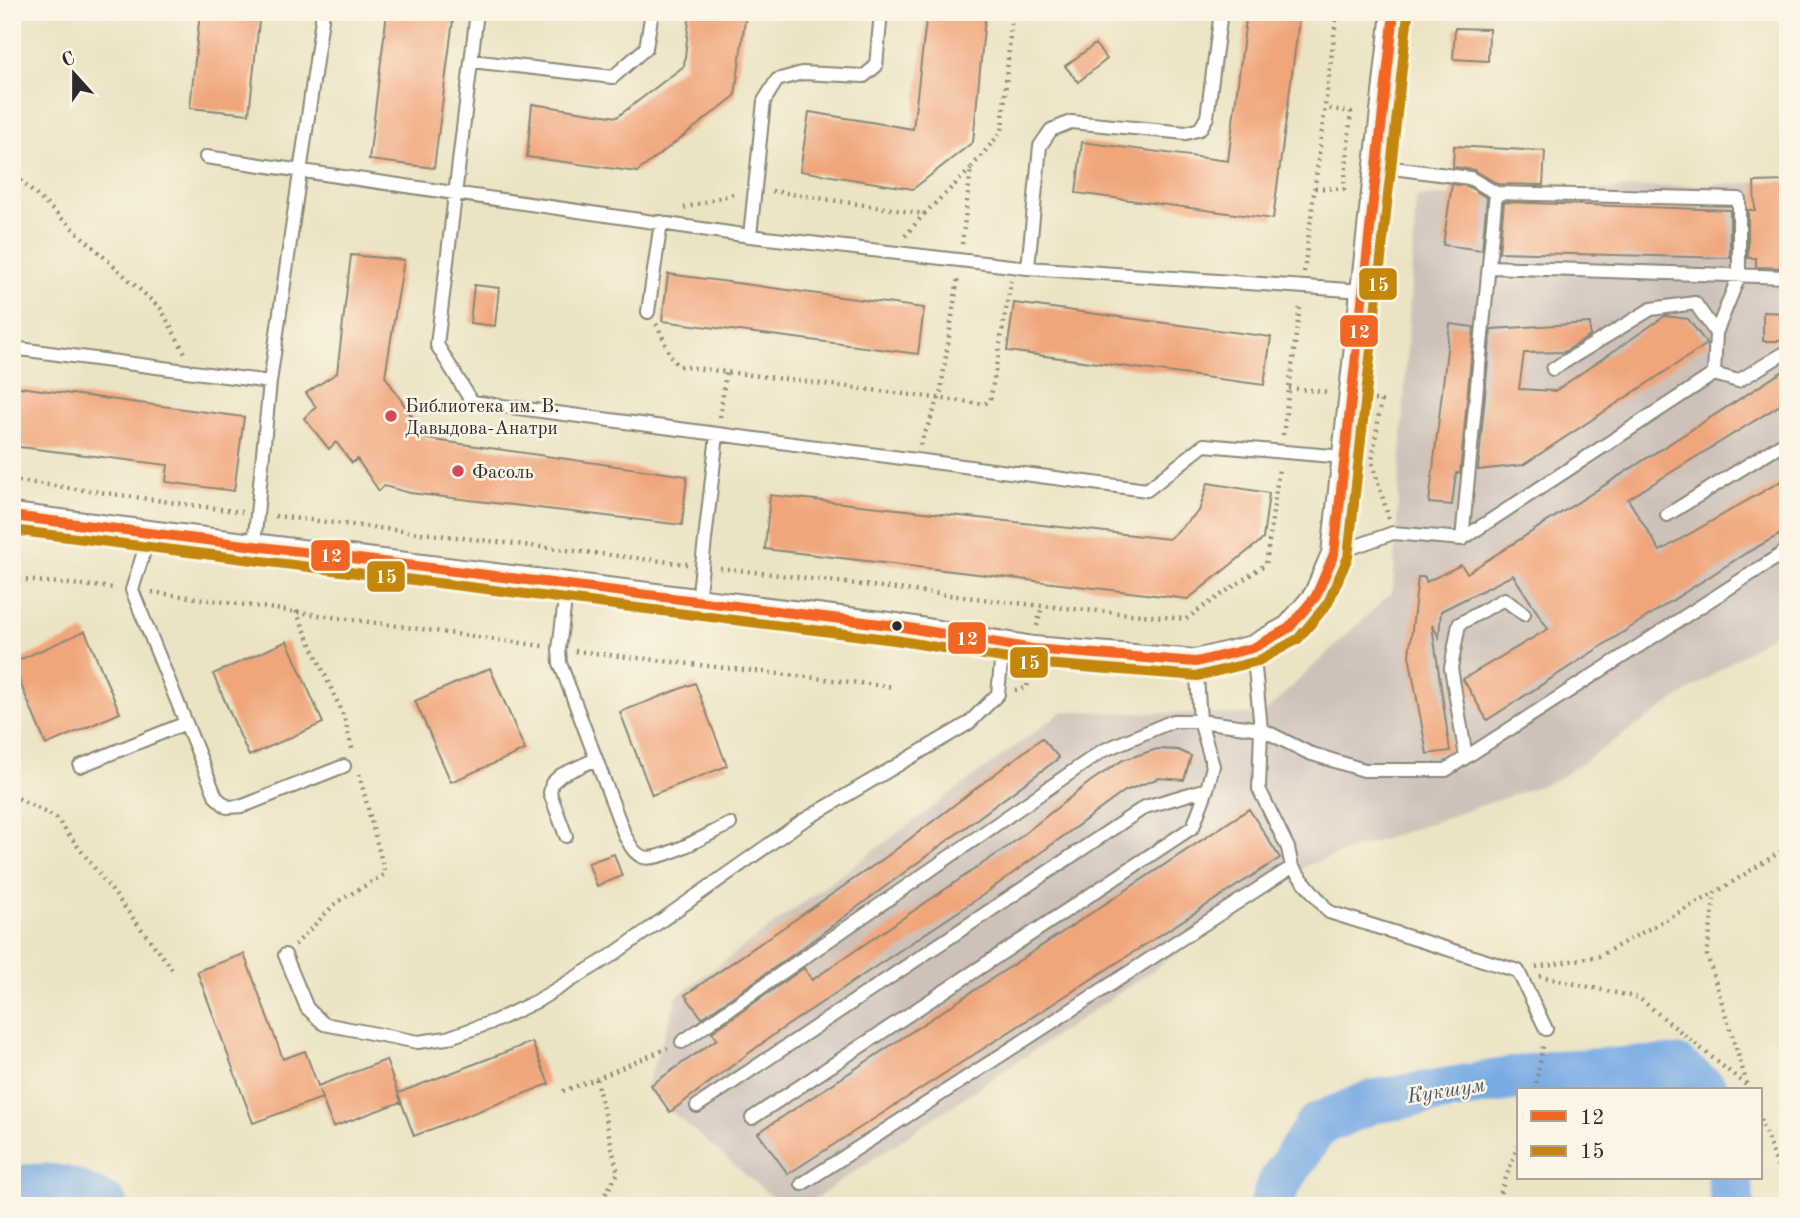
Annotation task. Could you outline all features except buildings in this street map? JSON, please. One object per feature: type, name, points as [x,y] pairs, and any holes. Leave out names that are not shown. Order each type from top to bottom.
[{"type":"street","points":[[12,516],[698,601],[1060,652],[1196,662],[1253,648],[1289,628],[1316,596],[1334,554],[1394,12]]},
{"type":"lane","points":[[254,545],[270,382],[323,12]]},
{"type":"lane","points":[[477,12],[437,345],[472,402],[1147,489],[1204,445],[1344,457]]},
{"type":"lane","points":[[471,61],[613,77],[646,48],[652,12]]},
{"type":"lane","points":[[750,236],[764,101],[776,80],[802,73],[863,76],[876,66],[881,12]]},
{"type":"lane","points":[[1028,268],[1040,146],[1051,130],[1071,122],[1186,133],[1200,129],[1207,117],[1221,12]]},
{"type":"lane","points":[[206,157],[457,191],[750,236],[891,253],[1013,267],[1363,291]]},
{"type":"lane","points":[[1377,166],[1470,178],[1496,193],[1739,199],[1739,276],[1716,333],[1714,374]]},
{"type":"lane","points":[[1462,539],[1496,193]]},
{"type":"lane","points":[[648,312],[661,222]]},
{"type":"lane","points":[[1490,267],[1788,277]]},
{"type":"lane","points":[[1553,369],[1651,309],[1695,303],[1716,333]]},
{"type":"lane","points":[[12,348],[270,382]]},
{"type":"lane","points":[[1334,554],[1393,533],[1462,539],[1714,374],[1738,381],[1788,351]]},
{"type":"lane","points":[[698,601],[717,435]]},
{"type":"lane","points":[[1667,515],[1788,440]]},
{"type":"lane","points":[[150,531],[132,590],[215,797],[227,807],[243,806],[344,766]]},
{"type":"lane","points":[[682,1042],[1102,751],[1173,721],[1200,721],[1261,729],[1309,753],[1364,770],[1446,769],[1788,550]]},
{"type":"lane","points":[[567,584],[559,649],[565,679],[625,836],[635,853],[645,858],[660,856],[730,824]]},
{"type":"lane","points":[[1466,757],[1451,668],[1459,624],[1504,599],[1524,614]]},
{"type":"lane","points":[[285,955],[307,1008],[324,1024],[418,1042],[447,1038],[495,1021],[537,1001],[611,956],[801,822],[969,723],[998,694],[1003,643]]},
{"type":"lane","points":[[1253,648],[1261,729],[1259,789],[1288,848],[1292,867],[1329,912],[1518,971],[1546,1029]]},
{"type":"lane","points":[[752,1118],[1193,827],[1213,766],[1200,721],[1196,662]]},
{"type":"lane","points":[[80,766],[186,723]]},
{"type":"lane","points":[[566,836],[551,793],[552,783],[561,775],[596,759]]},
{"type":"lane","points":[[697,1106],[1145,807],[1207,789]]},
{"type":"lane","points":[[803,1184],[1292,867]]},
{"type":"path","points":[[891,253],[1002,131],[1012,12]]},
{"type":"path","points":[[12,480],[257,514],[1042,606],[1186,619],[1266,564],[1337,12]]},
{"type":"path","points":[[1315,188],[1344,189],[1351,111],[1325,108]]},
{"type":"path","points":[[914,460],[940,396],[961,260],[971,168]]},
{"type":"path","points":[[12,169],[23,183],[161,309],[196,372]]},
{"type":"path","points":[[678,209],[755,188],[924,214]]},
{"type":"path","points":[[648,312],[665,338],[672,360],[679,366],[940,396],[984,404],[990,401],[1013,267]]},
{"type":"path","points":[[717,435],[726,372]]},
{"type":"path","points":[[1289,388],[1336,393]]},
{"type":"path","points":[[1381,401],[1372,462],[1393,533]]},
{"type":"path","points":[[12,579],[132,590],[559,649],[895,687]]},
{"type":"path","points":[[1035,636],[1042,606]]},
{"type":"path","points":[[296,611],[344,717],[354,757]]},
{"type":"path","points":[[285,955],[337,902],[385,874],[358,770]]},
{"type":"path","points":[[12,795],[56,818],[173,971]]},
{"type":"path","points":[[1518,971],[1599,956],[1715,892],[1788,847]]},
{"type":"path","points":[[1715,892],[1707,955],[1748,1088]]},
{"type":"path","points":[[1518,971],[1639,998],[1748,1088]]},
{"type":"path","points":[[1535,1088],[1546,1029]]},
{"type":"path","points":[[563,1091],[682,1042]]},
{"type":"path","points":[[596,1079],[618,1172],[598,1206]]},
{"type":"path","points":[[1762,1124],[1787,1191],[1785,1206]]},
{"type":"path","points":[[1495,1206],[1517,1149]]},
{"type":"shaded area","points":[[1788,181],[1788,624],[1556,780],[1308,865],[804,1206],[782,1206],[645,1089],[678,995],[1063,711],[1262,715],[1393,591],[1416,197]]},
{"type":"waterway","name":"Кукшум","points":[[1271,1206],[1278,1185],[1317,1125],[1371,1102],[1554,1072],[1676,1067],[1703,1088]]},
{"type":"waterway","name":"Кукшум","points":[[1729,1180],[1733,1206]]},
{"type":"waterway","name":"Кукшум","points":[[12,1188],[39,1185],[61,1187],[106,1206]]},
{"type":"transit line","name":"12","points":[[12,516],[897,626],[1033,649],[1196,662],[1253,648],[1289,628],[1316,596],[1334,554],[1394,12]]},
{"type":"transit line","name":"15","points":[[12,530],[895,640],[1032,663],[1198,676],[1258,661],[1298,639],[1328,603],[1348,557],[1408,14]]},
{"type":"place","name":"Библиотека им. В. Давыдова-Анатри","points":[[391,416]]},
{"type":"place","name":"Фасоль","points":[[458,471]]}]
